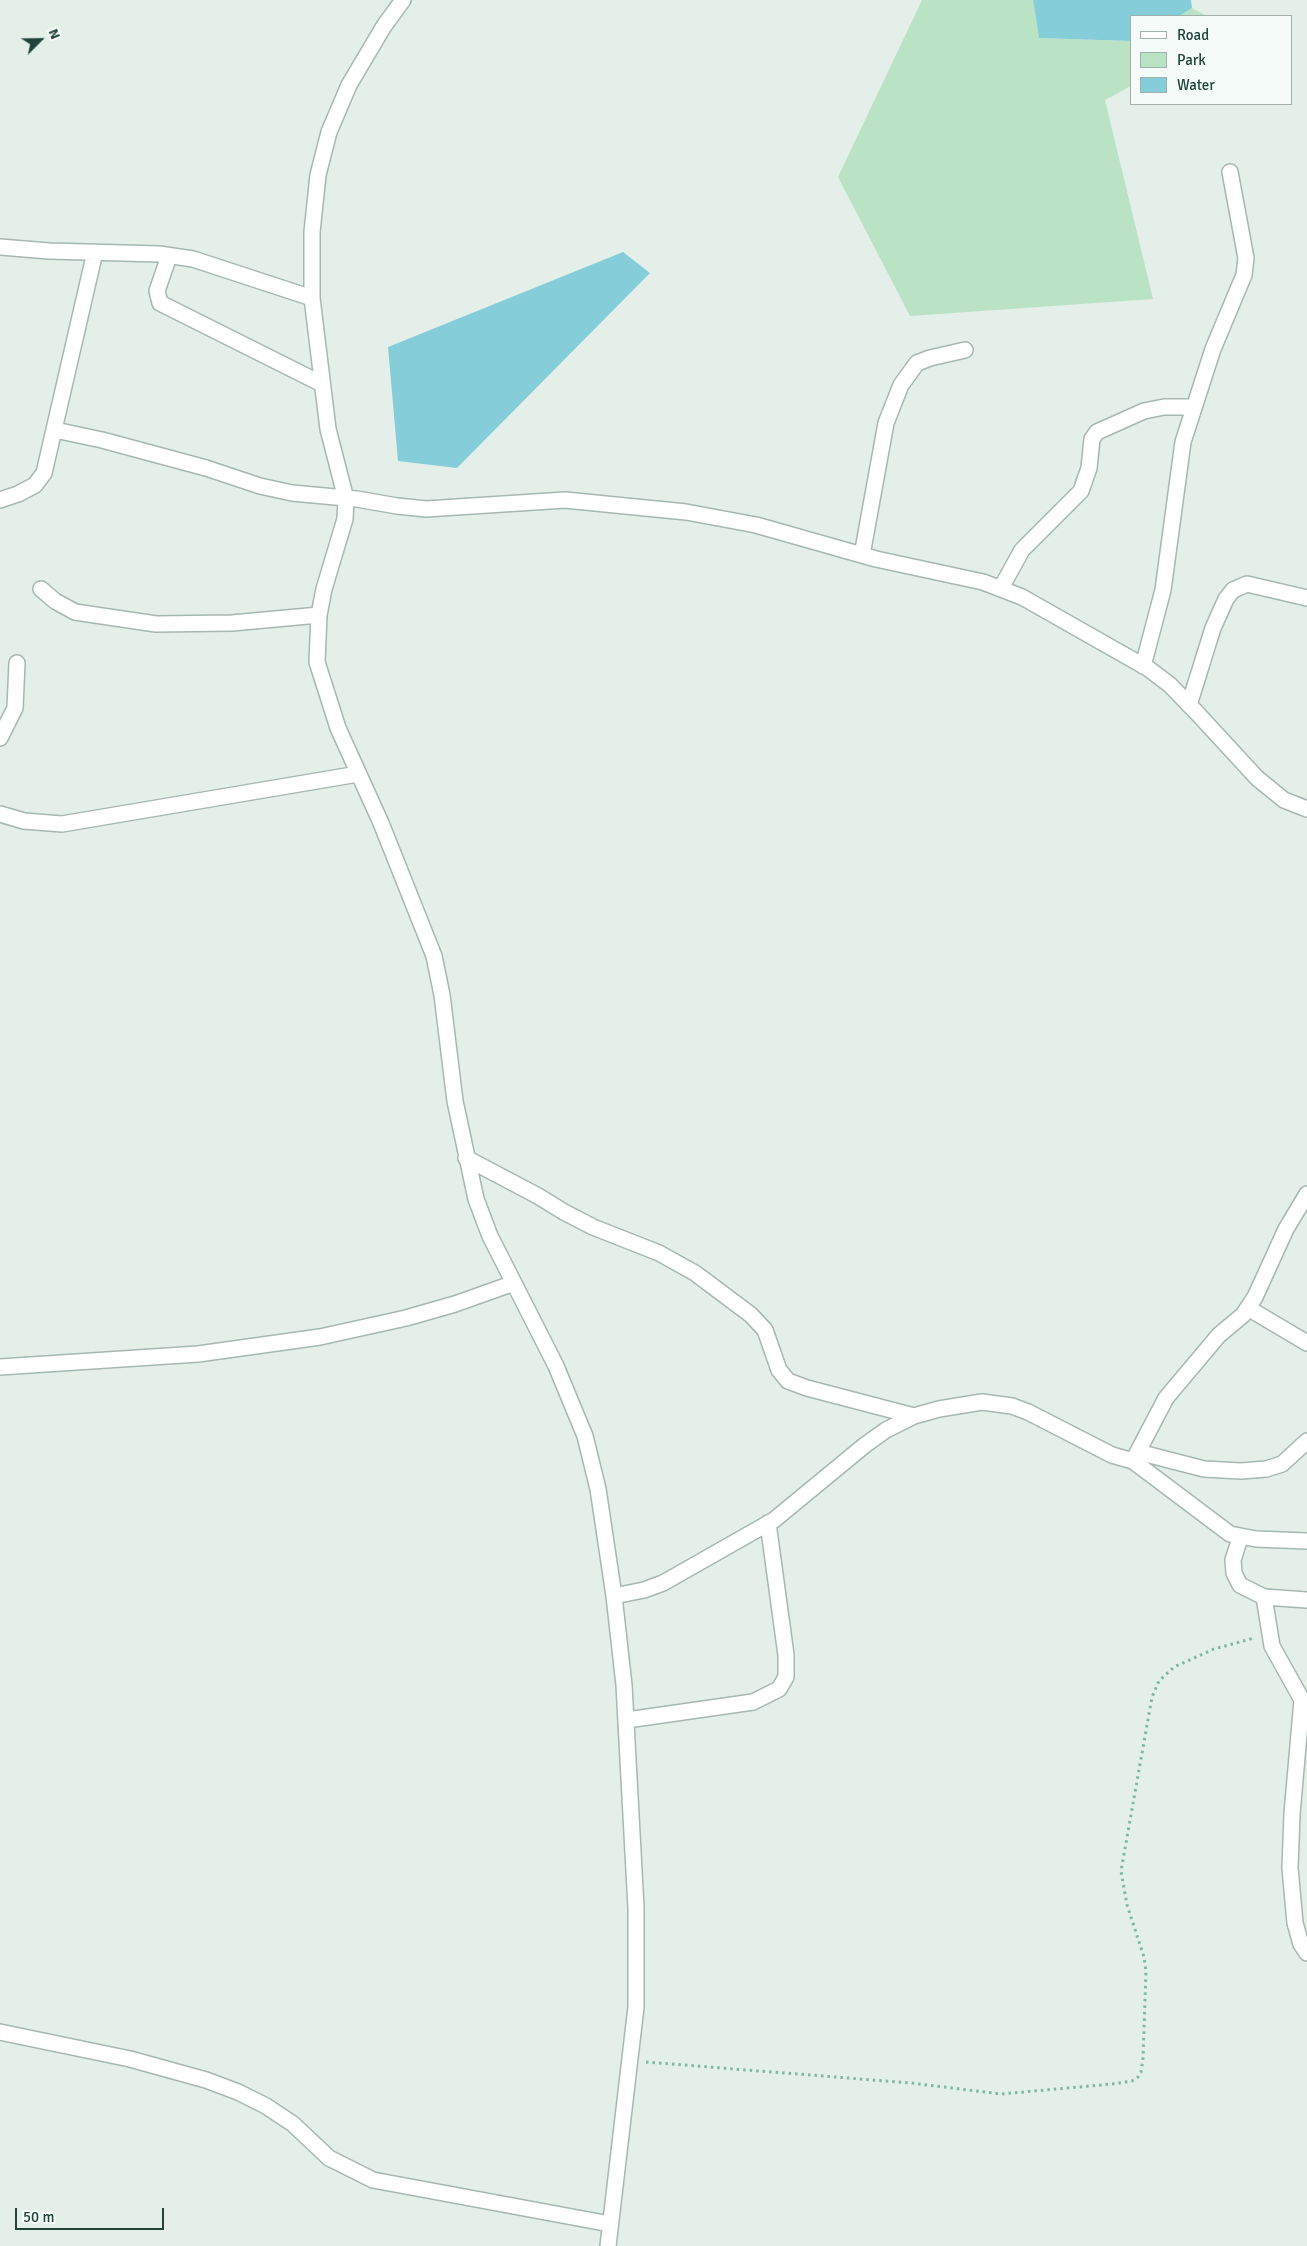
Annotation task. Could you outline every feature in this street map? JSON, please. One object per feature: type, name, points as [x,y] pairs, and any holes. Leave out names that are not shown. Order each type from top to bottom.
[{"type":"street","points":[[403,0],[384,26],[350,85],[329,132],[318,174],[312,232],[312,298],[328,428],[346,499],[345,519],[324,589],[319,615],[318,662],[338,728],[381,823],[434,956],[466,1158],[480,1208],[490,1236],[556,1366],[585,1436],[598,1489],[614,1596],[627,1720],[636,1908],[636,2007],[608,2246]]},
{"type":"street","points":[[1144,666],[1163,590],[1183,442],[1213,348],[1244,274],[1246,258],[1230,172]]},
{"type":"street","points":[[0,247],[169,256],[215,265],[312,298]]},
{"type":"street","points":[[0,500],[18,494],[34,485],[44,473],[94,252]]},
{"type":"street","points":[[169,256],[158,290],[157,298],[160,303],[322,384]]},
{"type":"street","points":[[862,555],[886,423],[901,384],[917,363],[965,350]]},
{"type":"street","points":[[1001,588],[1022,550],[1081,491],[1089,468],[1092,439],[1098,432],[1144,412],[1164,407],[1193,407]]},
{"type":"street","points":[[55,430],[206,468],[260,486],[292,493],[426,509],[540,500],[612,503],[712,515],[774,529],[862,555],[1001,588],[1048,611],[1144,666],[1170,685],[1257,778],[1284,800],[1307,809]]},
{"type":"street","points":[[1189,705],[1213,628],[1226,599],[1233,590],[1247,584],[1307,598]]},
{"type":"street","points":[[42,589],[55,601],[76,612],[156,624],[232,623],[319,615]]},
{"type":"street","points":[[0,738],[15,708],[17,663]]},
{"type":"street","points":[[0,814],[24,821],[62,824],[358,774]]},
{"type":"street","points":[[466,1158],[593,1227],[659,1253],[695,1273],[751,1315],[765,1330],[779,1370],[788,1380],[807,1388],[914,1416]]},
{"type":"street","points":[[1135,1457],[1166,1398],[1219,1335],[1243,1315],[1248,1308],[1286,1229],[1307,1194]]},
{"type":"street","points":[[0,1367],[198,1354],[320,1337],[406,1318],[455,1304],[514,1283]]},
{"type":"street","points":[[1248,1308],[1307,1343]]},
{"type":"street","points":[[614,1596],[644,1590],[664,1583],[768,1523],[791,1508],[865,1445],[914,1416],[966,1404],[982,1402],[1012,1406],[1112,1455],[1204,1469],[1241,1471],[1266,1469],[1282,1464],[1307,1441]]},
{"type":"street","points":[[1135,1457],[1219,1527],[1240,1538],[1307,1541]]},
{"type":"street","points":[[627,1720],[753,1702],[779,1689],[786,1676],[786,1655],[768,1523]]},
{"type":"street","points":[[1240,1538],[1233,1560],[1234,1573],[1240,1585],[1264,1596],[1307,1600]]},
{"type":"street","points":[[1264,1596],[1268,1633],[1278,1660],[1302,1700],[1301,1781],[1292,1814],[1292,1896],[1301,1944],[1307,1953]]},
{"type":"street","points":[[0,2032],[130,2059],[206,2080],[238,2092],[266,2106],[293,2124],[329,2158],[373,2180],[610,2224]]},
{"type":"path","points":[[631,2060],[911,2084],[1001,2094],[1112,2084],[1132,2081],[1138,2078],[1143,2058],[1146,1971],[1144,1957],[1126,1905],[1121,1871],[1152,1697],[1159,1680],[1174,1667],[1214,1649],[1268,1633]]},
{"type":"green space","points":[[922,0],[1033,0],[1039,38],[1130,41],[1130,87],[1105,100],[1153,299],[910,316],[838,177]]},
{"type":"green space","points":[[1192,8],[1205,15],[1181,15]]},
{"type":"water","points":[[1033,0],[1191,0],[1192,8],[1181,15],[1130,15],[1130,41],[1039,38]]},
{"type":"water","points":[[623,252],[650,273],[457,468],[398,461],[388,347]]}]
